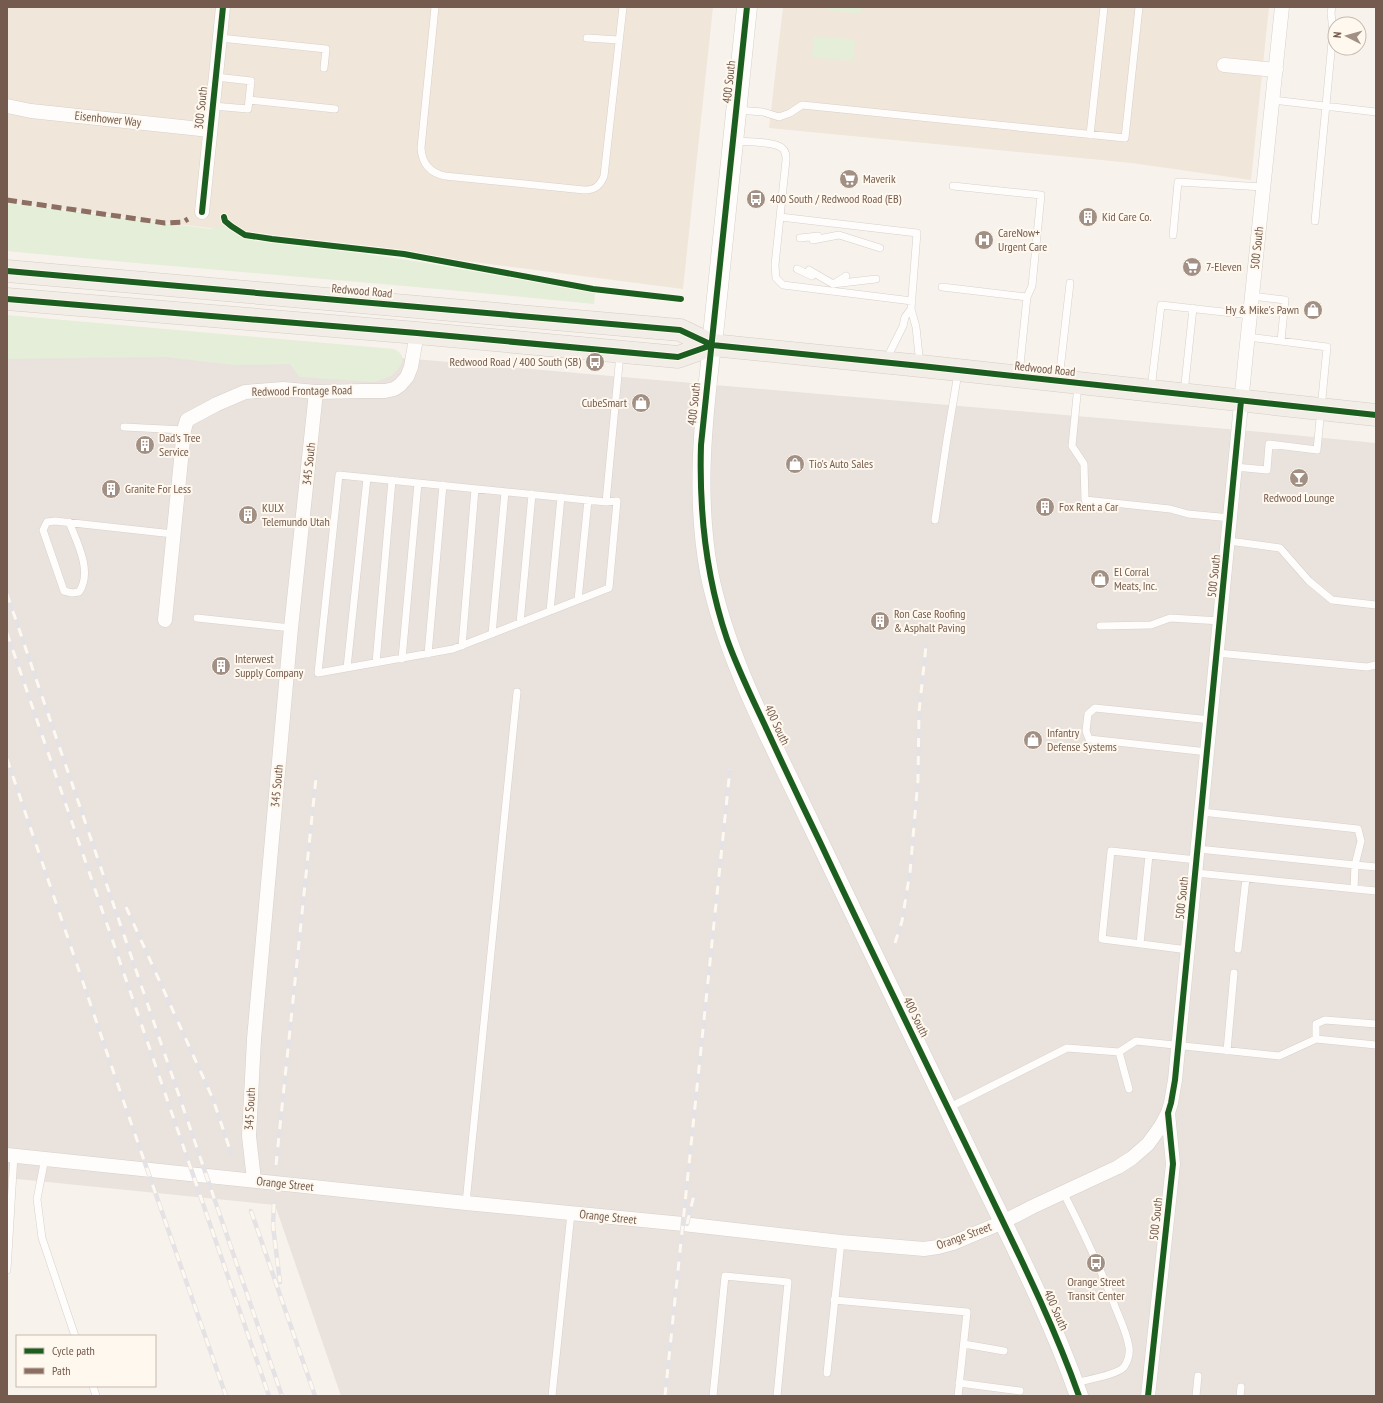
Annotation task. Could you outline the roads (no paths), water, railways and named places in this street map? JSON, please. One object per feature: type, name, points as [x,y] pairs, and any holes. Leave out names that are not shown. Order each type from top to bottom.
[{"type":"main road","name":"400 South","points":[[712,346],[747,7]]},
{"type":"main road","name":"Redwood Road","points":[[7,272],[680,330],[712,346],[885,362],[1376,415]]},
{"type":"main road","name":"Redwood Road","points":[[7,299],[417,333],[678,357],[712,346]]},
{"type":"street","name":"300 South","points":[[202,212],[223,7]]},
{"type":"street","name":"500 South","points":[[1148,1396],[1173,1164],[1168,1114],[1174,1091],[1179,1045],[1231,518],[1241,401],[1282,7]]},
{"type":"street","points":[[1224,65],[1276,70]]},
{"type":"street","name":"Eisenhower Way","points":[[7,106],[31,111],[210,130]]},
{"type":"street","name":"Redwood Frontage Road","points":[[184,430],[187,420],[217,404],[245,392],[283,389],[316,392],[362,390],[385,391],[394,389],[400,386],[407,377],[411,367],[417,333]]},
{"type":"street","name":"400 South","points":[[712,346],[701,446],[701,502],[705,547],[709,570],[714,594],[727,638],[760,716],[1003,1222],[1057,1339],[1077,1390]]},
{"type":"street","name":"345 South","points":[[254,1180],[249,1136],[252,1062],[291,628],[316,392]]},
{"type":"street","points":[[165,620],[184,430]]},
{"type":"street","name":"Orange Street","points":[[10,1155],[910,1248],[938,1247],[953,1243],[1003,1222],[1118,1167],[1141,1151],[1155,1136],[1168,1114]]},
{"type":"lane","points":[[435,7],[421,148],[423,161],[427,167],[432,171],[445,176],[584,190],[591,190],[598,187],[602,182],[606,169],[623,7]]},
{"type":"lane","points":[[1090,134],[1104,7]]},
{"type":"lane","points":[[737,110],[763,112],[779,117],[790,114],[802,105],[1125,138],[1139,7]]},
{"type":"lane","points":[[1315,221],[1333,31],[1331,13],[1332,7]]},
{"type":"lane","points":[[220,38],[326,49],[324,68]]},
{"type":"lane","points":[[587,38],[619,40]]},
{"type":"lane","points":[[213,106],[248,108],[251,81],[216,77]]},
{"type":"lane","points":[[249,100],[335,109]]},
{"type":"lane","points":[[1273,100],[1376,112]]},
{"type":"lane","points":[[733,141],[774,144],[781,146],[786,152],[774,265],[776,278],[782,285],[911,305]]},
{"type":"lane","points":[[1173,235],[1178,182],[1264,187]]},
{"type":"lane","points":[[953,186],[1041,195],[1032,286],[1027,297],[1018,377]]},
{"type":"lane","points":[[780,217],[917,233],[911,305],[916,327],[921,366]]},
{"type":"lane","points":[[839,235],[840,225]]},
{"type":"lane","points":[[830,241],[839,235]]},
{"type":"lane","points":[[839,235],[849,244]]},
{"type":"lane","points":[[800,238],[839,235],[880,248]]},
{"type":"lane","points":[[813,240],[839,235],[868,246]]},
{"type":"lane","points":[[797,269],[833,284],[876,279]]},
{"type":"lane","points":[[809,270],[833,284],[864,278]]},
{"type":"lane","points":[[827,272],[833,284],[833,292]]},
{"type":"lane","points":[[833,284],[846,276]]},
{"type":"lane","points":[[1070,283],[1069,382],[1072,446],[1084,464],[1085,500],[1170,509],[1188,514],[1231,518]]},
{"type":"lane","points":[[942,287],[1027,297]]},
{"type":"lane","points":[[1252,296],[1286,300],[1281,341]]},
{"type":"lane","points":[[885,362],[903,326],[905,317],[911,305]]},
{"type":"lane","points":[[1151,391],[1161,305],[1250,314]]},
{"type":"lane","points":[[1184,395],[1192,308]]},
{"type":"lane","points":[[1235,467],[1267,470],[1269,444],[1317,450],[1322,409],[1327,346],[1248,337]]},
{"type":"lane","points":[[606,502],[620,352]]},
{"type":"lane","points":[[935,520],[959,371]]},
{"type":"lane","points":[[124,427],[184,430]]},
{"type":"lane","points":[[339,475],[606,502],[616,501],[609,588],[453,650],[318,673],[339,475]]},
{"type":"lane","points":[[347,668],[367,478]]},
{"type":"lane","points":[[376,663],[392,480]]},
{"type":"lane","points":[[402,659],[418,483]]},
{"type":"lane","points":[[428,654],[443,485]]},
{"type":"lane","points":[[462,646],[475,488]]},
{"type":"lane","points":[[492,634],[505,492]]},
{"type":"lane","points":[[520,623],[532,494]]},
{"type":"lane","points":[[550,611],[561,497]]},
{"type":"lane","points":[[578,600],[588,500]]},
{"type":"lane","points":[[70,522],[85,571],[84,585],[79,592],[72,593],[64,590],[43,530],[47,522],[70,522],[173,534]]},
{"type":"lane","points":[[1228,541],[1280,548],[1309,581],[1332,600],[1376,606]]},
{"type":"lane","points":[[197,618],[291,628]]},
{"type":"lane","points":[[1100,626],[1151,625],[1170,618],[1221,621]]},
{"type":"lane","points":[[1218,653],[1367,667],[1376,665]]},
{"type":"lane","points":[[466,1203],[517,692]]},
{"type":"lane","points":[[1208,752],[1090,739],[1086,730],[1088,714],[1095,708],[1211,720]]},
{"type":"lane","points":[[1202,812],[1358,829],[1361,841],[1355,865],[1354,889]]},
{"type":"lane","points":[[1188,950],[1102,939],[1111,851],[1197,860],[1376,867]]},
{"type":"lane","points":[[1140,944],[1149,855]]},
{"type":"lane","points":[[1197,860],[1246,878],[1376,891]]},
{"type":"lane","points":[[1238,949],[1246,878]]},
{"type":"lane","points":[[1227,1051],[1234,973]]},
{"type":"lane","points":[[1316,1039],[1316,1024],[1325,1020],[1376,1024]]},
{"type":"lane","points":[[948,1108],[1067,1048],[1119,1052],[1136,1042],[1179,1045],[1279,1056],[1316,1039],[1376,1045]]},
{"type":"lane","points":[[1119,1052],[1129,1089]]},
{"type":"lane","points":[[7,1270],[10,1155]]},
{"type":"lane","points":[[45,1158],[37,1199],[42,1238],[75,1335]]},
{"type":"lane","points":[[1063,1192],[1090,1246],[1110,1293],[1129,1348],[1128,1359],[1123,1368],[1077,1390]]},
{"type":"lane","points":[[552,1396],[571,1213]]},
{"type":"lane","points":[[827,1373],[841,1242]]},
{"type":"lane","points":[[713,1396],[725,1276],[788,1282],[777,1396]]},
{"type":"lane","points":[[834,1300],[967,1312],[958,1396]]},
{"type":"lane","points":[[964,1344],[1004,1351]]},
{"type":"lane","points":[[1196,1396],[1198,1376]]},
{"type":"lane","points":[[959,1383],[1020,1391]]},
{"type":"lane","points":[[1240,1396],[1241,1387]]},
{"type":"railway","points":[[7,594],[282,1396]]},
{"type":"railway","points":[[7,633],[269,1396]]},
{"type":"railway","points":[[895,943],[902,921],[910,872],[918,780],[919,712],[926,646]]},
{"type":"railway","points":[[7,759],[226,1396]]},
{"type":"railway","points":[[665,1396],[730,769]]},
{"type":"railway","points":[[276,1165],[316,778]]},
{"type":"railway","points":[[126,907],[213,1099],[231,1153]]},
{"type":"railway","points":[[687,1224],[694,1195]]},
{"type":"railway","points":[[274,1204],[273,1226],[280,1282]]},
{"type":"railway","points":[[251,1211],[315,1396]]},
{"type":"place","name":"Maverik","points":[[849,179]]},
{"type":"place","name":"400 South / Redwood Road (EB)","points":[[756,199]]},
{"type":"place","name":"Kid Care Co.","points":[[1088,217]]},
{"type":"place","name":"CareNow+ Urgent Care","points":[[984,240]]},
{"type":"place","name":"7-Eleven","points":[[1192,267]]},
{"type":"place","name":"Hy & Mike's Pawn","points":[[1313,310]]},
{"type":"place","name":"Redwood Road / 400 South (SB)","points":[[595,362]]},
{"type":"place","name":"CubeSmart","points":[[641,403]]},
{"type":"place","name":"Dad's Tree Service","points":[[145,445]]},
{"type":"place","name":"Tio's Auto Sales","points":[[795,464]]},
{"type":"place","name":"Redwood Lounge","points":[[1299,478]]},
{"type":"place","name":"Granite For Less","points":[[111,489]]},
{"type":"place","name":"Fox Rent a Car","points":[[1045,507]]},
{"type":"place","name":"KULX Telemundo Utah","points":[[248,515]]},
{"type":"place","name":"El Corral Meats, Inc.","points":[[1100,579]]},
{"type":"place","name":"Ron Case Roofing & Asphalt Paving","points":[[880,621]]},
{"type":"place","name":"Interwest Supply Company","points":[[221,666]]},
{"type":"place","name":"Infantry Defense Systems","points":[[1033,740]]},
{"type":"place","name":"Orange Street Transit Center","points":[[1096,1263]]}]
